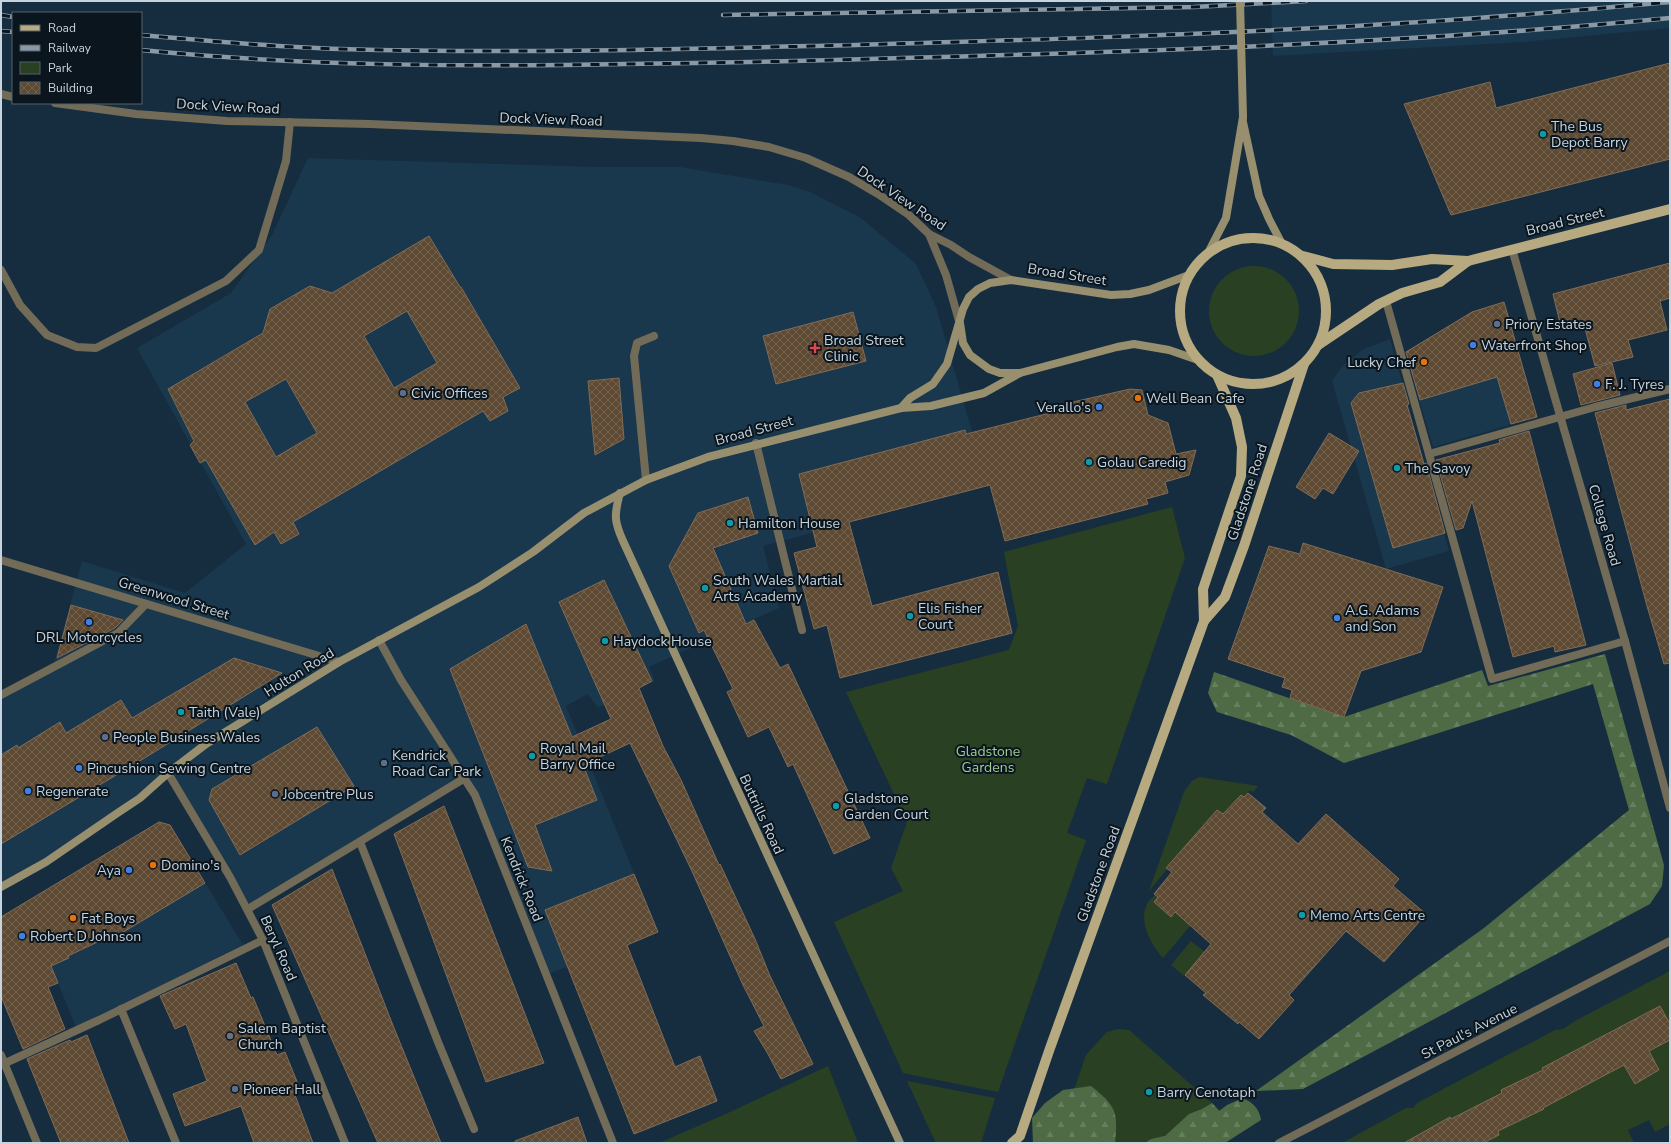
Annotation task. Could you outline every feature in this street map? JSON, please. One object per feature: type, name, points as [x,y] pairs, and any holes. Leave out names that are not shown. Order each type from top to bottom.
[{"type":"main road","points":[[1240,1],[1243,117],[1251,160],[1260,196],[1269,219],[1281,242]]},
{"type":"main road","points":[[1209,251],[1232,240],[1257,237],[1281,242],[1303,256],[1318,275],[1326,299],[1326,323],[1318,345],[1304,364],[1285,377],[1262,384],[1239,383],[1217,375],[1198,360],[1185,340],[1180,317],[1182,292],[1192,269],[1209,251],[1226,218],[1243,117]]},
{"type":"main road","name":"Broad Street","points":[[1303,256],[1333,264],[1392,265],[1432,258],[1468,261],[1670,209]]},
{"type":"main road","name":"Broad Street","points":[[1318,345],[1374,307],[1402,293],[1440,282],[1468,261]]},
{"type":"main road","name":"Broad Street","points":[[901,408],[910,398],[933,384],[947,364],[959,321],[969,297],[978,289],[990,282],[1011,280],[1111,295],[1130,294],[1149,290],[1189,275]]},
{"type":"main road","name":"Broad Street","points":[[959,321],[963,343],[970,355],[979,363],[1000,373],[1020,373]]},
{"type":"main road","name":"Broad Street","points":[[620,493],[646,480],[708,457],[901,408],[931,406],[984,393],[1020,373],[1117,347],[1134,344],[1169,350],[1198,360]]},
{"type":"main road","name":"Gladstone Road","points":[[1204,621],[1225,597],[1247,538],[1304,364]]},
{"type":"main road","name":"Gladstone Road","points":[[1018,1141],[1204,621],[1204,589],[1241,476],[1242,447],[1236,418],[1217,375]]},
{"type":"main road","name":"Holton Road","points":[[1,887],[46,862],[140,798],[168,773],[206,744],[339,662],[479,587],[533,552],[584,513],[620,493]]},
{"type":"main road","name":"Buttrills Road","points":[[620,493],[616,509],[616,524],[626,550],[900,1143]]},
{"type":"street","points":[[1,94],[12,96]]},
{"type":"street","name":"Dock View Road","points":[[62,104],[136,114],[227,121],[645,135],[702,138],[768,147],[806,158],[849,177],[909,215],[929,234],[1011,280]]},
{"type":"street","points":[[1,270],[20,305],[47,335],[77,347],[96,348],[226,281],[259,250],[286,161],[289,144],[290,122]]},
{"type":"street","points":[[929,234],[946,275],[959,321]]},
{"type":"street","name":"College Road","points":[[1512,249],[1625,641],[1670,808]]},
{"type":"street","points":[[1386,301],[1492,679],[1625,641]]},
{"type":"street","points":[[646,480],[634,356],[637,343],[654,336]]},
{"type":"street","points":[[1429,454],[1561,417],[1670,389]]},
{"type":"street","points":[[756,444],[802,630]]},
{"type":"street","name":"Greenwood Street","points":[[1,560],[339,662]]},
{"type":"street","points":[[1,695],[118,633],[146,604]]},
{"type":"street","name":"Kendrick Road","points":[[379,640],[424,716],[465,778],[480,809],[613,1143]]},
{"type":"street","name":"Beryl Road","points":[[168,773],[248,909],[263,940],[345,1143]]},
{"type":"street","points":[[248,909],[465,778]]},
{"type":"street","points":[[360,842],[438,1042],[474,1129]]},
{"type":"street","points":[[3,1064],[263,940]]},
{"type":"street","name":"St Paul's Avenue","points":[[1279,1143],[1670,941]]},
{"type":"street","points":[[121,1009],[176,1143]]},
{"type":"street","points":[[1,1055],[3,1064],[37,1143]]},
{"type":"shaded area","points":[[1271,1],[1670,1],[1670,28],[1524,42],[1273,56]]},
{"type":"shaded area","points":[[308,158],[597,167],[680,167],[788,185],[810,192],[861,218],[916,264],[936,307],[971,428],[985,486],[763,546],[779,608],[649,667],[655,681],[598,708],[588,694],[566,706],[658,932],[546,975],[465,779],[248,909],[168,774],[140,798],[1,887],[1,695],[53,668],[82,561],[185,593],[246,544],[137,348],[231,293],[272,235]]},
{"type":"shaded area","points":[[1500,303],[1506,306],[1537,417],[1433,447],[1405,352],[1479,310]]},
{"type":"shaded area","points":[[1390,339],[1449,551],[1386,569],[1332,381],[1344,364],[1364,349]]},
{"type":"shaded area","points":[[159,822],[170,825],[243,945],[76,1027],[58,983],[37,992],[1,996],[1,917]]},
{"type":"green space","points":[[1254,266],[1271,269],[1286,279],[1296,294],[1299,311],[1296,328],[1286,343],[1271,353],[1254,356],[1237,353],[1222,343],[1212,328],[1209,311],[1212,294],[1222,279],[1237,269]]},
{"type":"green space","name":"Gladstone Gardens","points":[[1172,507],[1185,558],[1107,784],[1087,778],[1067,833],[1086,840],[998,1092],[903,1073],[834,922],[903,891],[891,868],[907,822],[846,692],[1009,650],[1018,626],[1004,552]]},
{"type":"green space","points":[[1605,654],[1664,865],[1662,886],[1650,904],[1303,1089],[1256,1091],[1484,928],[1629,810],[1593,684],[1344,763],[1291,735],[1217,712],[1208,693],[1214,672],[1344,717],[1482,670],[1488,686]]},
{"type":"green space","points":[[1199,777],[1258,786],[1253,792],[1250,790],[1244,797],[1241,795],[1223,814],[1217,810],[1166,868],[1167,869],[1149,891],[1184,792],[1192,781]]},
{"type":"green space","points":[[1155,895],[1157,897],[1154,902],[1171,916],[1175,913],[1190,926],[1163,958],[1151,940],[1145,926],[1145,911],[1148,903]]},
{"type":"green space","points":[[1191,941],[1205,952],[1184,976],[1171,965]]},
{"type":"green space","points":[[1670,971],[1670,1024],[1660,1006],[1605,1034],[1622,1065],[1624,1064],[1635,1084],[1659,1071],[1649,1051],[1670,1040],[1670,1124],[1655,1132],[1649,1120],[1628,1130],[1634,1143],[1483,1143],[1499,1135],[1495,1126],[1544,1109],[1528,1078],[1506,1099],[1480,1111],[1477,1106],[1458,1115],[1472,1143],[1464,1143],[1450,1117],[1404,1143],[1342,1143],[1406,1108],[1413,1108],[1417,1103],[1555,1030],[1563,1029],[1575,1021]],"holes":[[[1595,1040],[1611,1072],[1558,1100],[1542,1068]]]},
{"type":"green space","points":[[1118,1029],[1129,1030],[1221,1111],[1170,1143],[1056,1143],[1086,1055],[1107,1032]]},
{"type":"green space","points":[[828,1066],[858,1143],[659,1143],[728,1113]]},
{"type":"green space","points":[[907,1081],[995,1098],[981,1143],[936,1143]]},
{"type":"green space","points":[[1091,1086],[1106,1099],[1114,1110],[1116,1123],[1115,1143],[1033,1143],[1032,1118],[1045,1103],[1063,1090]]},
{"type":"green space","points":[[1243,1098],[1255,1106],[1259,1112],[1261,1120],[1225,1143],[1145,1143],[1151,1139],[1165,1136],[1189,1114],[1212,1103],[1219,1111],[1227,1105]]},
{"type":"building","name":"The Bus Depot Barry","points":[[1670,63],[1670,159],[1451,215],[1404,104],[1490,82],[1496,108]]},
{"type":"building","name":"Civic Offices","points":[[429,236],[461,287],[520,388],[503,397],[508,411],[490,421],[483,411],[293,522],[299,534],[281,544],[274,532],[255,545],[206,460],[200,463],[190,445],[194,441],[168,389],[263,333],[270,309],[310,286],[332,293]],"holes":[[[407,311],[437,363],[394,388],[364,336]],[[286,379],[317,433],[276,457],[245,402]]]},
{"type":"building","points":[[1670,263],[1670,298],[1660,301],[1667,330],[1628,340],[1633,357],[1595,366],[1583,321],[1561,327],[1553,294]]},
{"type":"building","points":[[1504,302],[1537,417],[1511,424],[1497,377],[1420,400],[1406,352],[1472,312]]},
{"type":"building","name":"Broad Street Clinic","points":[[853,312],[866,361],[776,384],[763,336]]},
{"type":"building","name":"F. J. Tyres","points":[[1612,363],[1620,395],[1581,405],[1573,374]]},
{"type":"building","points":[[619,378],[624,439],[595,455],[588,381]]},
{"type":"building","name":"The Savoy","points":[[1403,383],[1409,404],[1407,405],[1424,464],[1426,463],[1445,533],[1393,548],[1351,403],[1359,393]]},
{"type":"building","points":[[1130,389],[1142,390],[1148,415],[1168,423],[1176,454],[1196,450],[1189,475],[1165,482],[1168,493],[1146,499],[1148,504],[1005,541],[990,485],[849,522],[872,606],[998,572],[1012,633],[840,678],[827,625],[814,629],[794,553],[817,547],[799,474],[965,430],[966,434],[1074,407],[1073,402]]},
{"type":"building","points":[[1670,399],[1670,663],[1664,664],[1595,413],[1626,405],[1626,410]]},
{"type":"building","points":[[1529,431],[1586,645],[1555,652],[1554,646],[1513,657],[1472,501],[1463,528],[1456,530],[1436,460],[1500,443],[1499,440]]},
{"type":"building","points":[[1329,433],[1359,451],[1333,494],[1323,488],[1315,499],[1296,487]]},
{"type":"building","points":[[748,497],[758,533],[713,548],[746,624],[754,620],[780,668],[788,664],[870,838],[834,854],[793,764],[788,767],[769,727],[748,737],[727,692],[733,689],[704,630],[699,633],[669,566],[698,513]]},
{"type":"building","name":"A.G. Adams and Son","points":[[1303,543],[1443,587],[1421,652],[1361,671],[1344,717],[1290,698],[1292,690],[1282,687],[1285,678],[1228,659],[1269,546],[1300,554]]},
{"type":"building","points":[[604,580],[652,681],[639,688],[663,746],[681,780],[719,865],[720,864],[755,939],[770,976],[813,1064],[781,1079],[754,1031],[764,1026],[743,985],[691,869],[630,743],[583,765],[597,800],[535,825],[552,871],[528,867],[450,669],[526,624],[572,737],[611,719],[559,602]]},
{"type":"building","name":"DRL Motorcycles","points":[[71,605],[123,620],[115,628],[57,658]]},
{"type":"building","points":[[234,658],[282,673],[143,759],[1,844],[1,755],[17,745],[18,748],[60,722],[66,733],[121,700],[132,718]]},
{"type":"building","name":"Jobcentre Plus","points":[[317,727],[354,786],[240,855],[209,800],[212,789]]},
{"type":"building","name":"Memo Arts Centre","points":[[1248,793],[1266,808],[1262,812],[1298,844],[1326,814],[1399,879],[1393,886],[1426,914],[1384,962],[1346,931],[1289,995],[1294,1000],[1259,1039],[1203,995],[1206,993],[1185,975],[1211,944],[1175,912],[1171,917],[1154,902],[1158,897],[1154,894],[1172,872],[1166,868],[1217,810],[1223,814],[1241,795],[1244,797]]},
{"type":"building","points":[[444,806],[544,1063],[486,1082],[394,834]]},
{"type":"building","points":[[159,822],[170,825],[205,883],[110,940],[108,937],[68,956],[69,958],[51,966],[58,983],[48,987],[65,1029],[23,1049],[1,996],[1,917]]},
{"type":"building","points":[[332,869],[441,1143],[378,1143],[272,905]]},
{"type":"building","points":[[634,874],[658,932],[627,945],[675,1067],[700,1056],[717,1101],[634,1134],[545,910]]},
{"type":"building","points":[[236,963],[251,998],[253,997],[277,1055],[285,1052],[298,1084],[292,1087],[313,1143],[254,1143],[241,1106],[185,1126],[173,1094],[207,1081],[186,1024],[175,1029],[160,996]]},
{"type":"building","points":[[1660,1006],[1670,1024],[1670,1040],[1649,1051],[1659,1070],[1635,1084],[1624,1065],[1543,1108],[1544,1109],[1498,1131],[1499,1135],[1483,1143],[1404,1143],[1450,1117],[1451,1119],[1502,1093],[1501,1090],[1543,1070],[1542,1068]]},
{"type":"building","points":[[87,1035],[129,1143],[61,1143],[27,1059],[70,1040],[71,1042]]},
{"type":"building","points":[[578,1117],[587,1143],[515,1143],[515,1141]]},
{"type":"railway","points":[[723,15],[1194,7],[1306,1]]},
{"type":"railway","points":[[142,35],[216,42],[340,49],[534,51],[727,48],[1049,39],[1307,29],[1483,18],[1670,2]]},
{"type":"railway","points":[[1,15],[12,17]]},
{"type":"railway","points":[[142,50],[262,59],[383,64],[564,65],[764,62],[1286,45],[1478,34],[1670,18]]},
{"type":"railway","points":[[1,31],[12,32]]},
{"type":"place","name":"The Bus Depot Barry","points":[[1543,134]]},
{"type":"place","name":"Priory Estates","points":[[1497,324]]},
{"type":"place","name":"Waterfront Shop","points":[[1473,345]]},
{"type":"place","name":"Broad Street Clinic","points":[[815,348]]},
{"type":"place","name":"Lucky Chef","points":[[1424,362]]},
{"type":"place","name":"F. J. Tyres","points":[[1597,384]]},
{"type":"place","name":"Civic Offices","points":[[403,393]]},
{"type":"place","name":"Well Bean Cafe","points":[[1138,398]]},
{"type":"place","name":"Verallo's","points":[[1099,407]]},
{"type":"place","name":"Golau Caredig","points":[[1089,462]]},
{"type":"place","name":"The Savoy","points":[[1397,468]]},
{"type":"place","name":"Hamilton House","points":[[730,523]]},
{"type":"place","name":"South Wales Martial Arts Academy","points":[[705,588]]},
{"type":"place","name":"Elis Fisher Court","points":[[910,616]]},
{"type":"place","name":"A.G. Adams and Son","points":[[1337,618]]},
{"type":"place","name":"DRL Motorcycles","points":[[89,622]]},
{"type":"place","name":"Haydock House","points":[[605,641]]},
{"type":"place","name":"Taith (Vale)","points":[[181,712]]},
{"type":"place","name":"People Business Wales","points":[[105,737]]},
{"type":"place","name":"Royal Mail Barry Office","points":[[532,756]]},
{"type":"place","name":"Kendrick Road Car Park","points":[[384,763]]},
{"type":"place","name":"Pincushion Sewing Centre","points":[[79,768]]},
{"type":"place","name":"Regenerate","points":[[28,791]]},
{"type":"place","name":"Jobcentre Plus","points":[[275,794]]},
{"type":"place","name":"Gladstone Garden Court","points":[[836,806]]},
{"type":"place","name":"Domino's","points":[[153,865]]},
{"type":"place","name":"Aya","points":[[129,870]]},
{"type":"place","name":"Memo Arts Centre","points":[[1302,915]]},
{"type":"place","name":"Fat Boys","points":[[73,918]]},
{"type":"place","name":"Robert D Johnson","points":[[22,936]]},
{"type":"place","name":"Salem Baptist Church","points":[[230,1036]]},
{"type":"place","name":"Pioneer Hall","points":[[235,1089]]},
{"type":"place","name":"Barry Cenotaph","points":[[1149,1092]]}]
